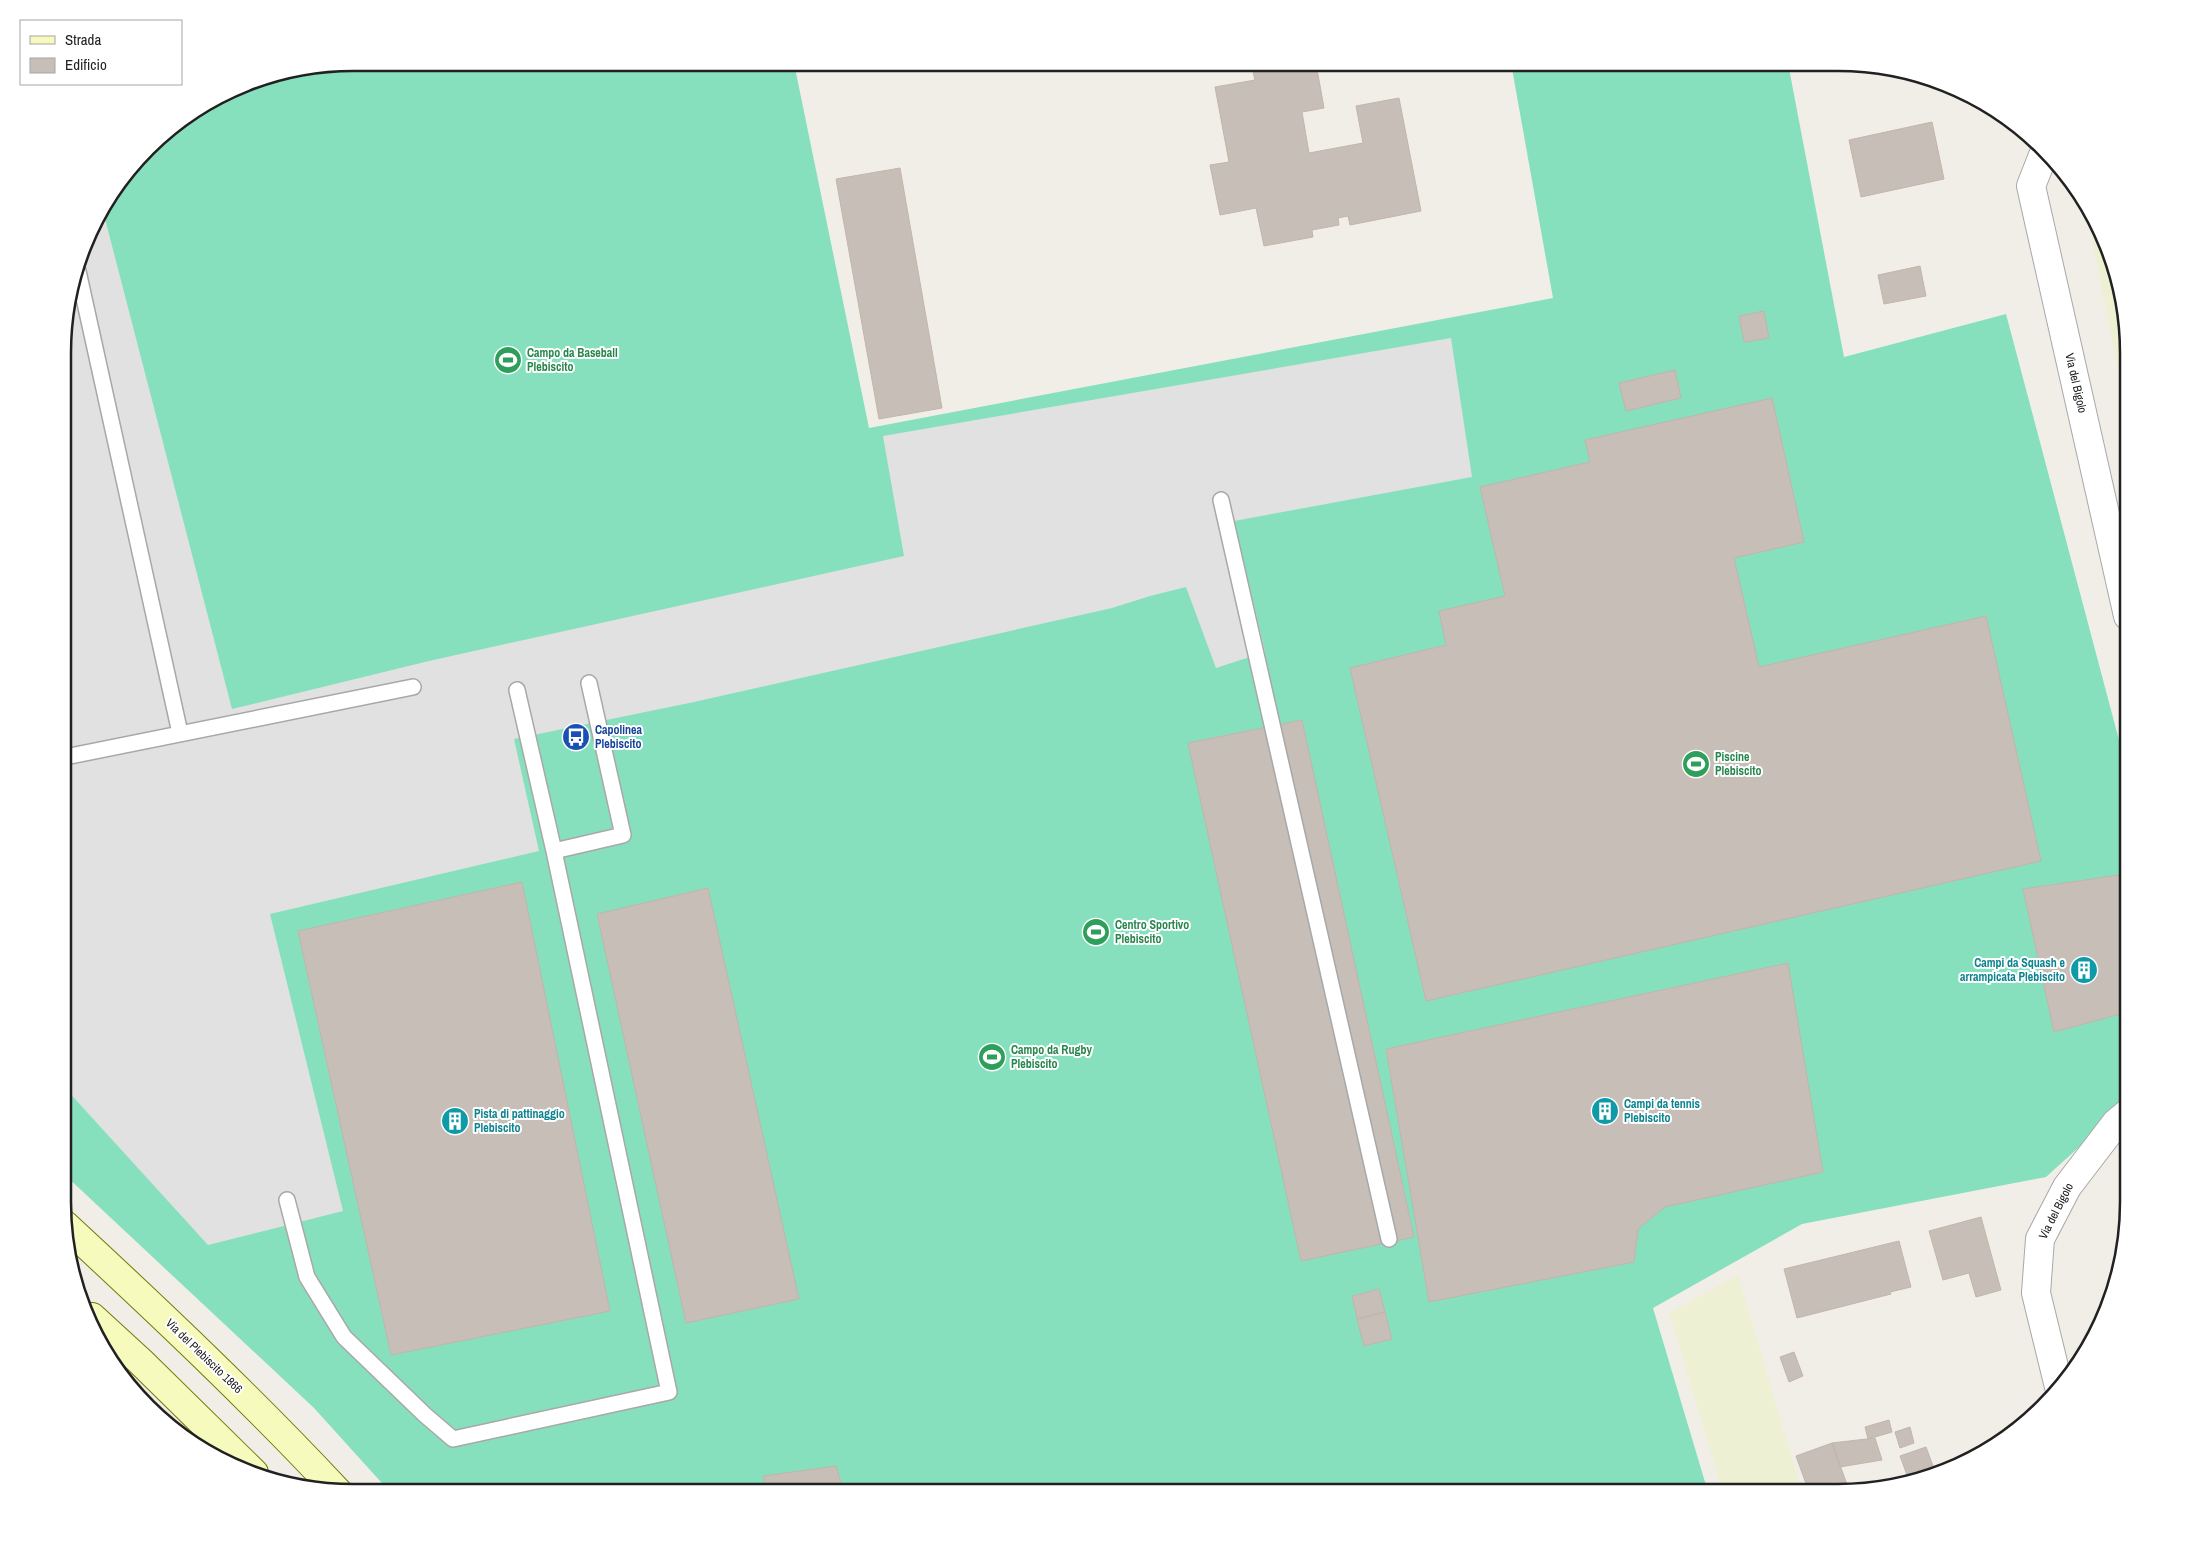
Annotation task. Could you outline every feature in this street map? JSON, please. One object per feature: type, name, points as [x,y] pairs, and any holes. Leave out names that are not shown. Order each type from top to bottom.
[{"type":"main road","name":"Via del Plebiscito 1866","points":[[74,1234],[174,1327],[286,1436],[329,1482]]},
{"type":"main road","points":[[99,1323],[240,1460]]},
{"type":"street","name":"Via del Bigolo","points":[[2042,159],[2031,186],[2120,581]]},
{"type":"street","name":"Via del Bigolo","points":[[2057,1378],[2036,1293],[2040,1239],[2066,1187],[2120,1120]]},
{"type":"lane","points":[[81,283],[180,733]]},
{"type":"lane","points":[[1221,500],[1389,1239]]},
{"type":"lane","points":[[554,851],[623,835],[589,683]]},
{"type":"lane","points":[[71,756],[413,688]]},
{"type":"lane","points":[[286,1200],[307,1277],[344,1337],[425,1415],[454,1439],[669,1392],[554,851],[517,690]]},
{"type":"green space","name":"Centro Sportivo Plebiscito","points":[[796,71],[869,428],[1553,298],[1512,71],[1790,71],[1844,357],[2006,314],[2120,744],[2120,1103],[2109,1120],[2046,1177],[1802,1224],[1653,1308],[1706,1484],[383,1484],[314,1408],[71,1181],[71,354],[74,317],[86,263],[109,212],[141,167],[167,141],[212,109],[263,86],[299,77],[335,72]]},
{"type":"green space","points":[[2089,225],[2105,263],[2114,299],[2119,335],[2120,378]]},
{"type":"green space","points":[[1738,1275],[1800,1484],[1721,1484],[1669,1313]]},
{"type":"shaded area","points":[[105,219],[232,709],[429,661],[904,556],[883,436],[1451,338],[1472,477],[1234,521],[1265,652],[1216,668],[1186,587],[1112,608],[694,702],[514,739],[539,851],[270,914],[343,1211],[208,1245],[71,1095],[71,354],[74,317],[81,281],[86,263]]},
{"type":"building","points":[[1253,71],[1317,71],[1324,108],[1302,112],[1309,153],[1363,143],[1356,106],[1399,98],[1421,211],[1350,225],[1348,216],[1338,218],[1339,225],[1312,230],[1313,237],[1264,246],[1256,208],[1220,215],[1210,165],[1229,162],[1215,87],[1255,80]]},
{"type":"building","points":[[1932,122],[1944,179],[1861,197],[1849,140]]},
{"type":"building","points":[[900,168],[942,408],[879,419],[836,179]]},
{"type":"building","points":[[1920,266],[1926,296],[1884,304],[1878,275]]},
{"type":"building","points":[[1764,311],[1769,338],[1744,342],[1739,316]]},
{"type":"building","points":[[1675,370],[1681,398],[1626,411],[1619,383]]},
{"type":"building","name":"Piscine Plebiscito","points":[[1772,398],[1804,542],[1734,558],[1759,667],[1986,616],[2041,861],[1426,1001],[1350,668],[1446,645],[1439,611],[1505,596],[1480,487],[1590,462],[1585,440]]},
{"type":"building","points":[[1302,720],[1414,1237],[1301,1261],[1188,743]]},
{"type":"building","name":"Campi da Squash e arrampicata Plebiscito","points":[[2119,875],[2120,1014],[2054,1032],[2023,889]]},
{"type":"building","name":"Pista di pattinaggio Plebiscito","points":[[522,882],[610,1311],[391,1355],[298,931]]},
{"type":"building","points":[[708,888],[799,1299],[686,1323],[597,914]]},
{"type":"building","name":"Campi da tennis Plebiscito","points":[[1788,963],[1823,1172],[1665,1207],[1638,1229],[1634,1262],[1429,1302],[1386,1049]]},
{"type":"building","points":[[1981,1217],[2001,1290],[1976,1297],[1969,1273],[1943,1280],[1929,1231]]},
{"type":"building","points":[[1899,1241],[1911,1287],[1890,1292],[1891,1294],[1797,1318],[1784,1269]]},
{"type":"building","points":[[1379,1289],[1385,1312],[1357,1319],[1352,1296]]},
{"type":"building","points":[[1385,1312],[1392,1339],[1364,1346],[1357,1319]]},
{"type":"building","points":[[1794,1352],[1803,1376],[1789,1382],[1780,1357]]},
{"type":"building","points":[[1889,1420],[1892,1432],[1868,1439],[1865,1427]]},
{"type":"building","points":[[1910,1427],[1914,1443],[1900,1448],[1895,1432]]},
{"type":"building","points":[[1875,1438],[1882,1460],[1840,1467],[1832,1443]]},
{"type":"building","points":[[1832,1443],[1847,1483],[1806,1484],[1796,1456]]},
{"type":"building","points":[[1926,1447],[1933,1466],[1907,1475],[1900,1456]]},
{"type":"building","points":[[836,1466],[842,1484],[765,1484],[763,1476]]},
{"type":"place","name":"Campo da Baseball Plebiscito","points":[[508,360]]},
{"type":"place","name":"Capolinea Plebiscito","points":[[576,737]]},
{"type":"place","name":"Piscine Plebiscito","points":[[1696,764]]},
{"type":"place","name":"Centro Sportivo Plebiscito","points":[[1096,932]]},
{"type":"place","name":"Campi da Squash e arrampicata Plebiscito","points":[[2084,970]]},
{"type":"place","name":"Campo da Rugby Plebiscito","points":[[992,1057]]},
{"type":"place","name":"Campi da tennis Plebiscito","points":[[1605,1111]]},
{"type":"place","name":"Pista di pattinaggio Plebiscito","points":[[455,1121]]}]
